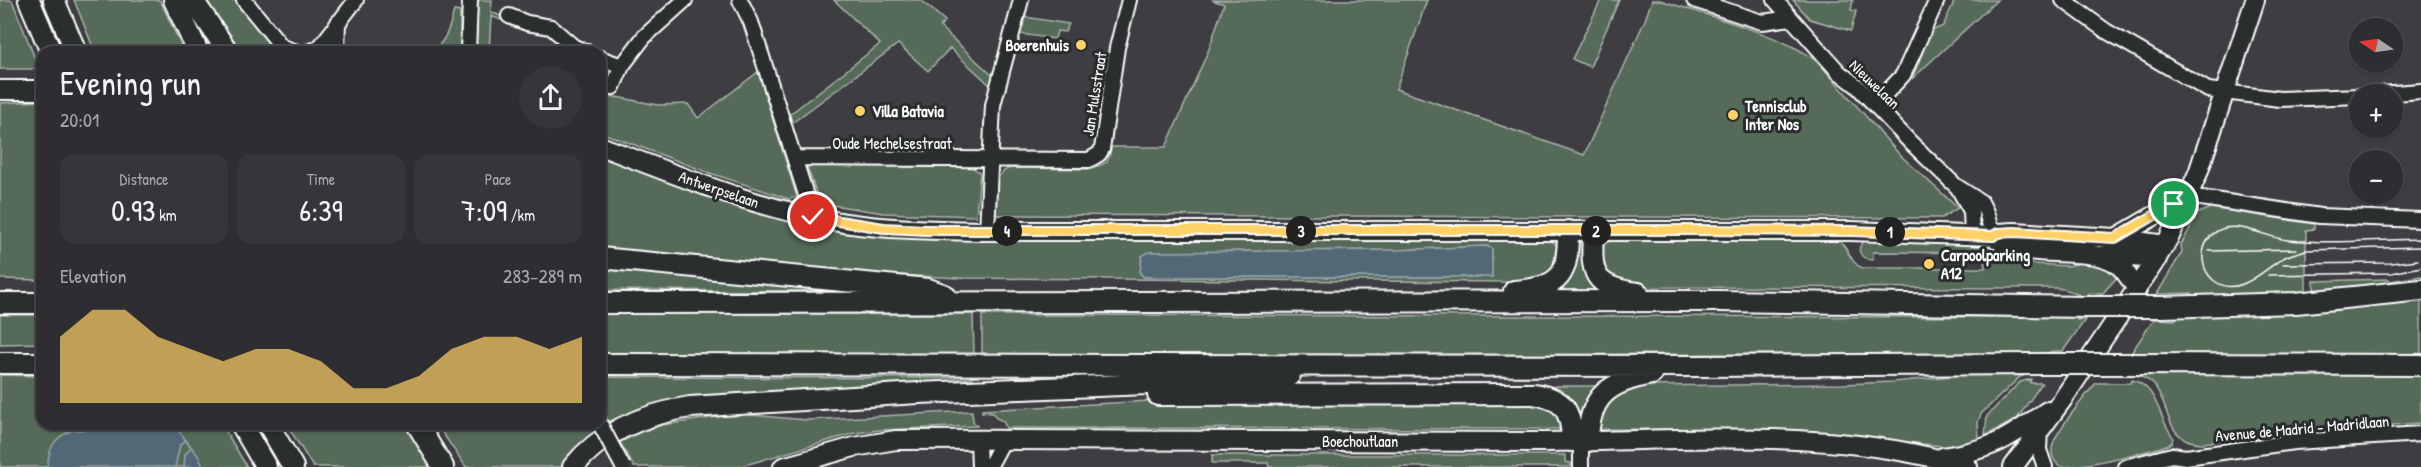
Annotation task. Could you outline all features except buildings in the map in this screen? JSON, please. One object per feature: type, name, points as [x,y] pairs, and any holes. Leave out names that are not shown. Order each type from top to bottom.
[{"type":"highway","points":[[29,0],[48,46]]},
{"type":"highway","points":[[54,0],[73,46]]},
{"type":"highway","points":[[174,0],[195,46]]},
{"type":"highway","points":[[193,0],[224,46]]},
{"type":"highway","points":[[1334,302],[1525,290],[1541,287],[1556,280],[1565,267],[1568,231]]},
{"type":"highway","points":[[1593,231],[1593,269],[1605,283],[1631,292],[1719,301]]},
{"type":"highway","points":[[606,259],[928,289],[965,302]]},
{"type":"highway","points":[[606,303],[1719,301],[2162,307],[2296,303],[2421,290]]},
{"type":"highway","points":[[0,303],[36,303]]},
{"type":"highway","points":[[0,363],[36,363]]},
{"type":"highway","points":[[606,364],[2421,365]]},
{"type":"highway","points":[[573,467],[586,451],[618,429],[654,414],[690,407],[918,393],[1248,380],[1373,364]]},
{"type":"highway","points":[[1580,441],[1593,407],[1599,398],[1613,386],[1640,377],[1697,366]]},
{"type":"highway","points":[[1094,386],[1150,395],[1208,397],[1543,395],[1552,397],[1566,409],[1580,441]]},
{"type":"highway","points":[[244,430],[266,467]]},
{"type":"highway","points":[[271,430],[293,467]]},
{"type":"highway","points":[[420,430],[443,467]]},
{"type":"highway","points":[[421,430],[453,467]]},
{"type":"main road","points":[[2013,467],[2063,399],[2161,252],[2188,196],[2255,0]]},
{"type":"main road","points":[[3,90],[36,90]]},
{"type":"main road","name":"Antwerpselaan","points":[[606,148],[769,207],[813,217],[884,228],[987,231],[1851,231],[1993,236],[2003,243],[2035,250],[2091,256],[2161,252]]},
{"type":"main road","points":[[2115,238],[2188,196]]},
{"type":"main road","name":"Antwerpselaan","points":[[1993,236],[1998,233],[2014,232],[2115,238],[2161,252]]},
{"type":"main road","name":"Antwerpselaan","points":[[2091,256],[2117,264],[2137,289]]},
{"type":"main road","name":"Boechoutlaan","points":[[1939,458],[1984,450],[1995,445],[2015,434],[2063,399]]},
{"type":"main road","name":"Boechoutlaan","points":[[783,467],[877,442],[896,440],[1796,441],[1874,447],[1939,458],[1968,467]]},
{"type":"street","points":[[244,0],[282,46]]},
{"type":"street","points":[[320,46],[356,0]]},
{"type":"street","points":[[468,46],[470,0]]},
{"type":"street","points":[[613,87],[622,66],[644,37],[685,0]]},
{"type":"street","points":[[740,0],[751,22],[813,217]]},
{"type":"street","points":[[987,231],[993,105],[1021,0]]},
{"type":"street","name":"Jan Mulsstraat","points":[[989,160],[1089,160],[1099,154],[1103,144],[1119,41],[1129,0]]},
{"type":"street","points":[[1694,0],[1762,22],[1791,18]]},
{"type":"street","name":"Nieuwelaan","points":[[1775,0],[1839,72],[1857,86],[1956,186],[1983,206],[1993,236]]},
{"type":"street","points":[[1875,105],[1903,75],[1937,0]]},
{"type":"street","points":[[2064,0],[2109,33],[2200,86],[2224,93],[2280,99],[2349,96]]},
{"type":"street","points":[[509,16],[527,23],[551,27],[572,46]]},
{"type":"street","points":[[337,46],[339,20]]},
{"type":"street","points":[[606,60],[622,66]]},
{"type":"street","points":[[2403,92],[2421,91]]},
{"type":"street","name":"Oude Mechelsestraat","points":[[795,158],[989,160]]},
{"type":"street","name":"Nieuwelaan","points":[[1956,186],[1969,206],[1972,235]]},
{"type":"street","points":[[2188,196],[2320,216],[2421,220]]},
{"type":"street","points":[[2040,429],[2039,450],[2045,467]]},
{"type":"street","points":[[603,430],[623,467]]},
{"type":"street","name":"Avenue de Madrid - Madridlaan","points":[[2162,467],[2295,442],[2421,434]]},
{"type":"street","points":[[978,441],[980,467]]},
{"type":"street","points":[[989,467],[1004,441]]},
{"type":"street","points":[[1580,441],[1581,467]]},
{"type":"street","name":"Avenue de Madrid - Madridlaan","points":[[2125,467],[2172,455],[2188,462]]},
{"type":"green space","points":[[0,0],[12,0],[36,61],[36,69],[0,69]]},
{"type":"green space","points":[[74,0],[160,0],[181,46],[93,46]]},
{"type":"green space","points":[[206,0],[234,0],[272,46],[238,46]]},
{"type":"green space","points":[[478,0],[492,0],[491,12],[510,20],[509,23],[491,16],[489,46],[476,46]]},
{"type":"green space","points":[[834,0],[921,0],[945,21],[940,27],[993,76],[991,86],[950,48],[928,71],[898,44],[792,123],[790,114],[880,44]]},
{"type":"green space","points":[[1212,0],[1427,0],[1396,89],[1584,155],[1652,0],[1660,0],[1763,34],[1802,51],[1817,61],[1900,155],[1958,208],[1942,218],[995,215],[996,186],[1005,170],[1012,168],[1092,169],[1107,162],[1112,147],[1166,147],[1209,49],[1224,4]]},
{"type":"green space","points":[[1601,0],[1619,0],[1590,67],[1572,59]]},
{"type":"green space","points":[[1793,0],[1853,0],[1851,10],[1856,11],[1851,31],[1810,19]]},
{"type":"green space","points":[[1955,0],[1997,0],[1912,79],[1931,31],[1943,26]]},
{"type":"green space","points":[[454,11],[460,12],[460,46],[438,46],[448,29]]},
{"type":"green space","points":[[1025,17],[1069,24],[1065,32],[1057,31],[1055,39],[1020,34]]},
{"type":"green space","points":[[758,72],[797,197],[789,199],[707,172],[606,134],[606,95],[658,105],[688,104],[698,118]]},
{"type":"green space","points":[[36,101],[36,280],[0,279],[0,103]]},
{"type":"green space","points":[[606,157],[753,211],[825,229],[887,237],[1547,239],[1555,243],[1560,250],[1554,272],[1531,281],[1512,282],[960,278],[780,267],[606,248]],"holes":[[[1487,246],[1492,249],[1492,277],[1144,277],[1140,273],[1142,256],[1149,252],[1398,250]]]},
{"type":"green space","points":[[807,167],[972,167],[980,173],[976,216],[883,213],[820,203]]},
{"type":"green space","points":[[2210,208],[2314,224],[2314,229],[2306,230],[2306,294],[2190,297],[2192,293],[2157,294],[2182,252],[2181,245],[2198,213]]},
{"type":"green space","points":[[1837,239],[1854,262],[1862,268],[1985,268],[1984,253],[1873,252],[1873,260],[1868,259],[1864,258],[1859,249],[1867,239],[1981,243],[2019,251],[2017,258],[2032,264],[2103,265],[2118,276],[2103,293],[2090,293],[2087,298],[2055,288],[1637,287],[1605,275],[1600,247],[1611,240]]},
{"type":"green space","points":[[1575,242],[1585,242],[1606,293],[1540,294]]},
{"type":"green space","points":[[606,266],[833,288],[832,291],[606,290]]},
{"type":"green space","points":[[2421,276],[2421,281],[2314,293],[2314,281],[2389,279],[2390,281]]},
{"type":"green space","points":[[2421,298],[2421,357],[2131,353],[2154,319],[2175,320],[2177,316]]},
{"type":"green space","points":[[606,314],[973,314],[974,356],[606,355]]},
{"type":"green space","points":[[0,315],[36,315],[36,343],[0,344]]},
{"type":"green space","points":[[982,315],[2079,317],[2077,320],[2085,320],[2063,351],[2052,351],[2047,354],[982,355]]},
{"type":"green space","points":[[2421,373],[2421,423],[2301,431],[2202,443],[2189,441],[2180,436],[2170,421],[2159,392],[2147,379],[2136,375]]},
{"type":"green space","points":[[2029,374],[2020,377],[1981,414],[1978,422],[1979,443],[1951,447],[1796,430],[1597,429],[1607,399],[1633,386],[1842,384],[1894,382],[1961,375]]},
{"type":"green space","points":[[0,375],[36,376],[36,430],[225,430],[247,467],[0,467]]},
{"type":"green space","points":[[606,377],[973,378],[973,384],[639,410],[609,423],[606,417]]},
{"type":"green space","points":[[2031,379],[2030,383],[2042,383],[2017,419],[1985,436],[1987,416],[2020,382]]},
{"type":"green space","points":[[2132,380],[2141,383],[2152,396],[2173,437],[2172,443],[2100,462],[2063,467],[2058,464],[2052,454],[2054,442],[2071,415],[2096,383],[2130,383]]},
{"type":"green space","points":[[1555,386],[1602,386],[1582,429],[1554,392]]},
{"type":"green space","points":[[1150,401],[1550,404],[1563,423],[1561,429],[1006,428],[1003,421],[996,418],[993,413],[982,412],[982,410]]},
{"type":"green space","points":[[972,411],[973,421],[977,426],[855,433],[738,467],[634,467],[620,442],[662,425],[738,414],[807,420]]},
{"type":"green space","points":[[290,430],[409,430],[435,467],[313,467]]},
{"type":"green space","points":[[440,430],[594,430],[595,433],[576,450],[564,467],[466,467]]},
{"type":"green space","points":[[1197,431],[1550,432],[1550,434],[1197,433]]},
{"type":"green space","points":[[1212,455],[1565,455],[1565,462],[1571,463],[1571,467],[1269,467],[1268,463],[1212,463]]},
{"type":"water","points":[[1487,246],[1492,249],[1492,277],[1144,277],[1140,273],[1142,256],[1149,252],[1398,250]]},
{"type":"water","points":[[73,430],[178,430],[199,457],[203,467],[184,467],[185,455],[191,447],[185,440],[180,445],[175,467],[47,467],[54,444],[61,436]]},
{"type":"tram line","points":[[2421,239],[2337,242],[2288,240],[2233,227],[2217,231],[2210,237],[2203,252],[2203,260],[2209,276],[2216,282],[2225,286],[2234,286],[2252,280],[2285,257],[2306,250],[2421,247]]},
{"type":"tram line","points":[[2209,251],[2296,249]]},
{"type":"tram line","points":[[2283,264],[2391,263],[2418,260]]},
{"type":"tram line","points":[[2268,275],[2391,273],[2421,267]]},
{"type":"place","name":"Boerenhuis","points":[[1081,45]]},
{"type":"place","name":"Villa Batavia","points":[[860,111]]},
{"type":"place","name":"Tennisclub Inter Nos","points":[[1733,115]]},
{"type":"place","name":"Carpoolparking A12","points":[[1929,264]]},
{"type":"route","points":[[813,217],[884,228],[987,231],[1684,230],[1851,231],[1993,236],[1998,233],[2014,232],[2115,238],[2174,204]]}]
